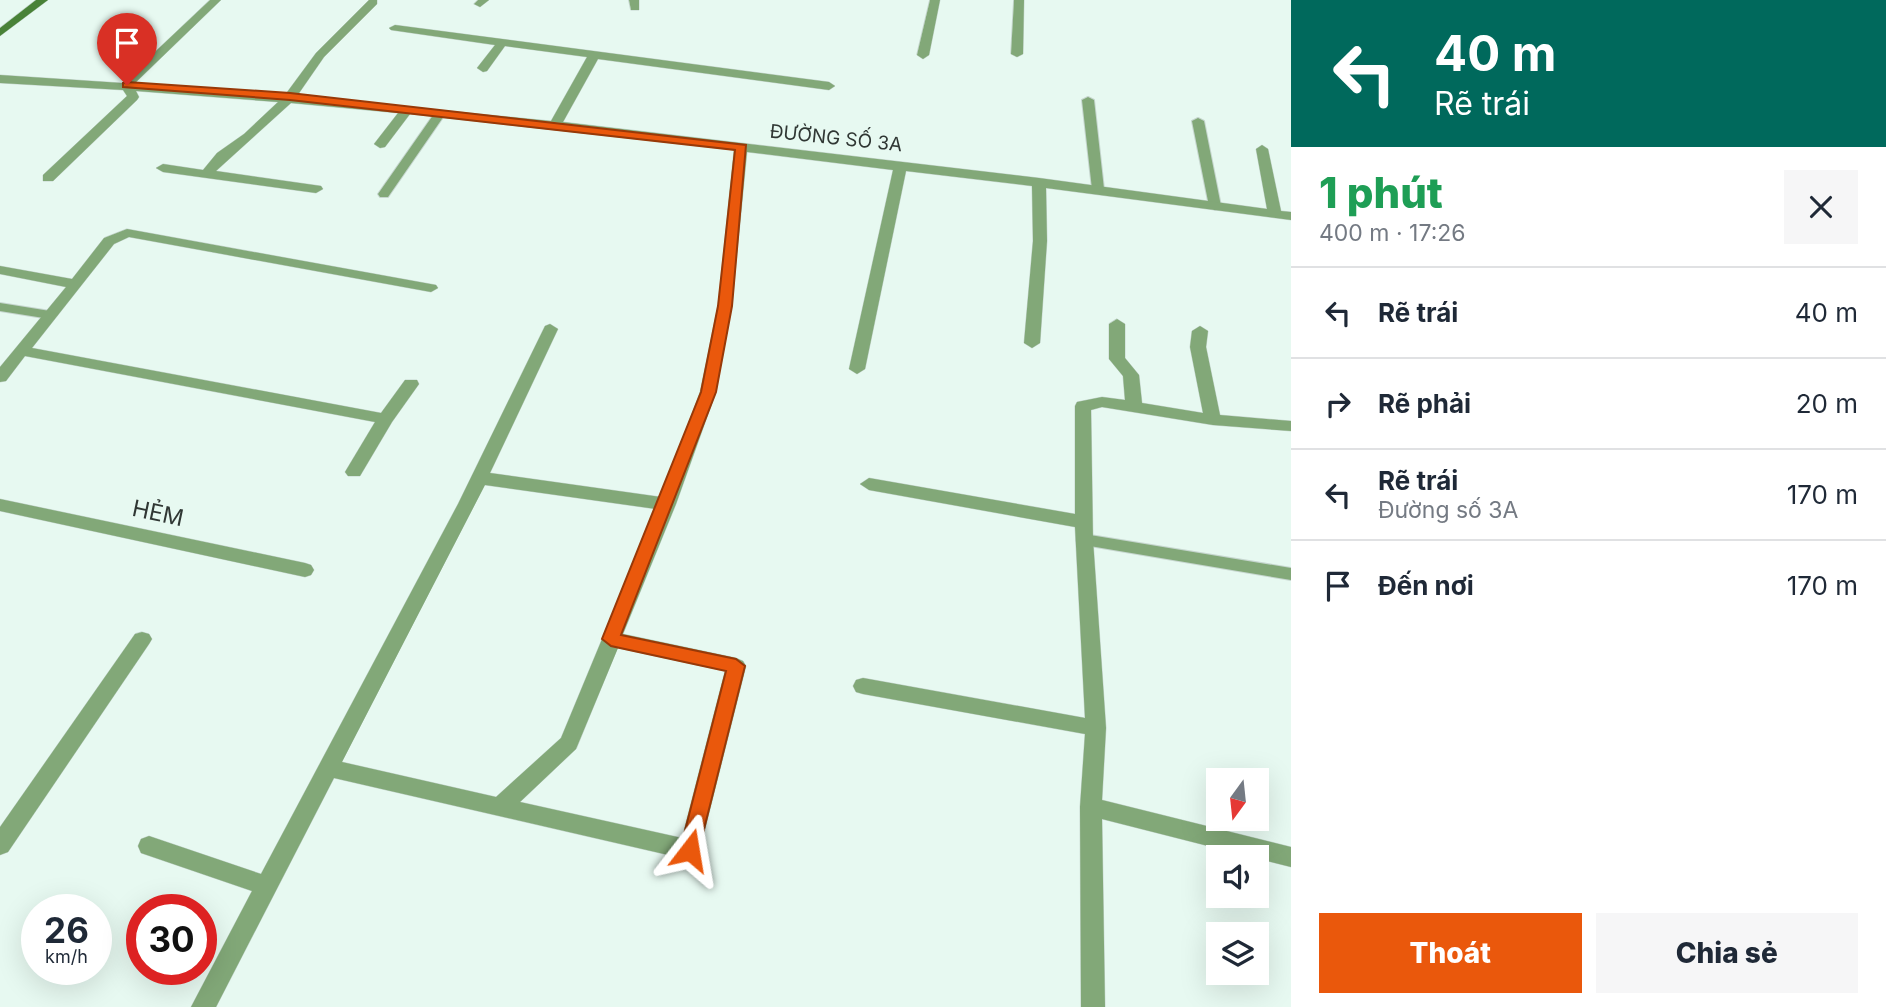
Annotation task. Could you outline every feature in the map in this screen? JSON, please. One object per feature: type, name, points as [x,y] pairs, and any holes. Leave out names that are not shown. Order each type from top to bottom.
[{"type":"street","points":[[1,32],[43,0]]},
{"type":"street","points":[[48,178],[133,97],[127,85],[216,0]]},
{"type":"street","points":[[923,55],[935,0]]},
{"type":"street","points":[[1017,54],[1019,0]]},
{"type":"street","points":[[206,174],[222,156],[249,137],[290,97],[320,55],[373,2]]},
{"type":"street","points":[[395,28],[829,86]]},
{"type":"street","points":[[483,68],[501,44]]},
{"type":"street","points":[[555,125],[594,55]]},
{"type":"street","name":"ĐƯỜNG SỐ 3A","points":[[0,79],[290,97],[407,109],[901,165],[1291,216]]},
{"type":"street","points":[[380,144],[407,109]]},
{"type":"street","points":[[499,808],[569,743],[667,504],[708,392],[725,306],[741,147]]},
{"type":"street","points":[[1262,149],[1275,214]]},
{"type":"street","points":[[857,369],[901,165]]},
{"type":"street","points":[[163,169],[316,189]]},
{"type":"street","points":[[1032,343],[1040,241],[1039,182]]},
{"type":"street","points":[[0,377],[109,240],[127,233],[431,288]]},
{"type":"street","points":[[0,270],[76,284]]},
{"type":"street","points":[[1117,324],[1117,359],[1131,375],[1135,407]]},
{"type":"street","points":[[203,1007],[480,478],[550,330]]},
{"type":"street","points":[[1200,331],[1200,359],[1213,420]]},
{"type":"street","points":[[23,351],[385,419]]},
{"type":"street","points":[[355,472],[385,419],[411,384]]},
{"type":"street","points":[[1093,1007],[1091,807],[1096,728],[1084,531],[1083,406],[1102,402],[1213,420],[1291,426]]},
{"type":"street","points":[[480,478],[667,504]]},
{"type":"street","points":[[869,484],[1084,531]]},
{"type":"street","name":"HẺM","points":[[0,505],[305,570]]},
{"type":"street","points":[[0,845],[142,639]]},
{"type":"street","points":[[329,768],[690,850],[736,666],[611,639]]},
{"type":"street","points":[[863,686],[1096,728]]},
{"type":"street","points":[[1091,807],[1291,857]]},
{"type":"street","points":[[149,846],[267,886]]},
{"type":"lane","points":[[1088,100],[1098,189]]},
{"type":"lane","points":[[384,194],[440,113]]},
{"type":"lane","points":[[1198,121],[1215,206]]},
{"type":"lane","points":[[0,307],[50,315]]},
{"type":"lane","points":[[1084,531],[1291,573]]},
{"type":"route","points":[[127,85],[290,97],[741,147],[737,210],[725,306],[708,392],[667,504],[611,639],[736,666],[690,850]]}]
